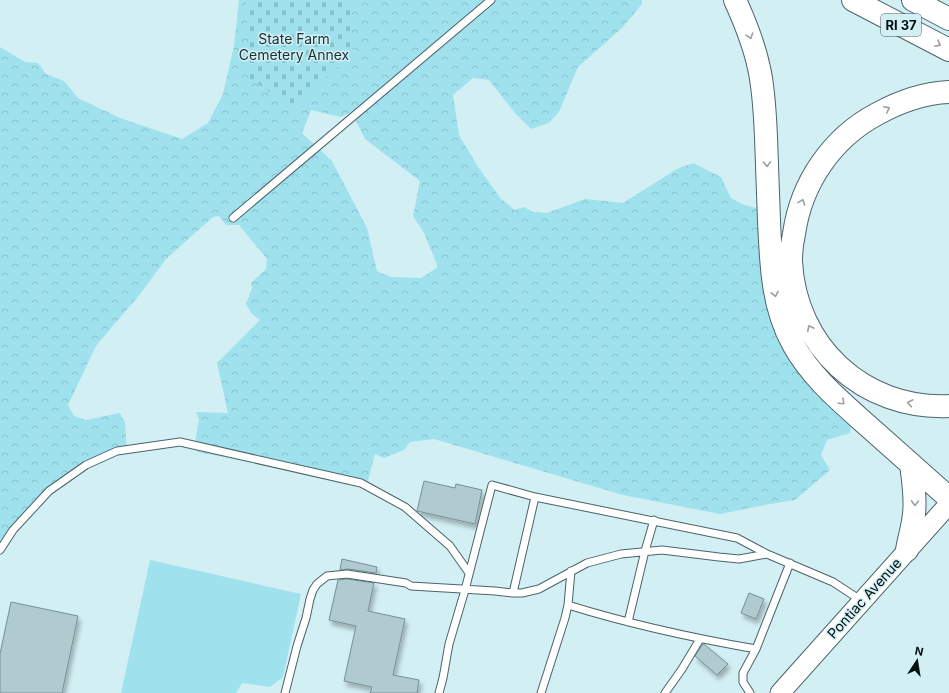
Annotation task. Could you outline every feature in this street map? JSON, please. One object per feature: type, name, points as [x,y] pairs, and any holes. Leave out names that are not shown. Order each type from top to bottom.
[{"type":"highway","points":[[734,0],[743,17],[749,34],[762,84],[771,262],[774,288],[780,316],[786,330],[800,356],[818,380],[949,498]]},
{"type":"highway","name":"RI 37","points":[[853,0],[949,50]]},
{"type":"highway","name":"RI 37","points":[[913,0],[949,19]]},
{"type":"highway","points":[[949,92],[931,94],[900,103],[868,119],[841,140],[819,167],[802,200],[792,243],[791,260],[795,291],[806,321],[817,341],[836,363],[857,381],[876,392],[891,398],[925,405],[949,406]]},
{"type":"highway","points":[[907,550],[915,502],[911,464]]},
{"type":"main road","name":"Pontiac Avenue","points":[[780,693],[949,504]]},
{"type":"lane","points":[[234,218],[491,0]]},
{"type":"lane","points":[[0,550],[13,530],[49,491],[86,465],[117,451],[180,442],[361,483],[405,507],[450,546],[469,573]]},
{"type":"lane","points":[[439,693],[449,644],[465,590],[492,485],[535,497],[738,538],[767,554],[833,582],[862,601]]},
{"type":"lane","points":[[513,593],[535,497]]},
{"type":"lane","points":[[628,622],[654,520]]},
{"type":"lane","points":[[285,693],[313,590],[317,584],[327,576],[347,574],[406,583],[411,586],[522,593],[540,588],[587,562],[621,554],[662,550],[740,559],[767,554]]},
{"type":"lane","points":[[750,693],[743,682],[743,672],[756,649],[790,563]]},
{"type":"lane","points":[[541,693],[568,605],[571,571]]},
{"type":"lane","points":[[568,605],[628,622],[756,649]]},
{"type":"lane","points":[[664,693],[682,669],[700,638]]},
{"type":"green space","points":[[239,0],[642,0],[642,4],[623,27],[578,67],[559,112],[549,123],[531,129],[515,113],[489,80],[473,78],[453,95],[459,135],[478,167],[501,199],[515,210],[524,207],[533,212],[547,213],[585,199],[623,203],[677,169],[693,163],[721,177],[731,198],[742,204],[767,211],[778,307],[852,416],[850,433],[827,440],[821,455],[830,470],[795,500],[720,514],[623,495],[434,439],[410,442],[404,450],[384,458],[375,454],[367,484],[364,485],[198,452],[194,449],[199,420],[196,412],[228,413],[217,363],[260,320],[252,314],[246,304],[252,288],[251,283],[266,269],[267,259],[239,225],[226,225],[219,216],[213,217],[166,259],[141,293],[96,346],[68,405],[74,416],[86,420],[120,413],[125,423],[127,450],[111,456],[70,478],[60,486],[16,526],[0,553],[0,47],[25,62],[38,63],[46,74],[64,81],[78,98],[120,118],[182,139],[208,123],[223,94],[234,46]],"holes":[[[369,103],[356,121],[365,139],[420,181],[413,216],[424,233],[438,267],[421,278],[391,277],[377,271],[367,228],[332,161],[302,133],[311,110],[341,117]]]},
{"type":"green space","name":"State Farm Cemetery Annex","points":[[246,0],[350,0],[353,51],[294,110],[250,78]]},
{"type":"green space","points":[[150,560],[301,594],[283,677],[270,687],[242,683],[236,693],[121,693]]},
{"type":"building","points":[[424,481],[455,488],[456,484],[482,490],[475,524],[417,511]]},
{"type":"building","points":[[342,559],[377,567],[376,573],[348,569],[340,570]]},
{"type":"building","points":[[347,579],[374,583],[368,611],[405,619],[393,675],[419,680],[417,693],[370,693],[372,687],[344,681],[356,626],[329,620],[338,580]]},
{"type":"building","points":[[749,593],[764,599],[756,619],[741,613]]},
{"type":"building","points":[[11,602],[78,616],[62,693],[0,693],[0,654]]},
{"type":"building","points":[[703,644],[728,664],[717,675],[695,656]]}]
